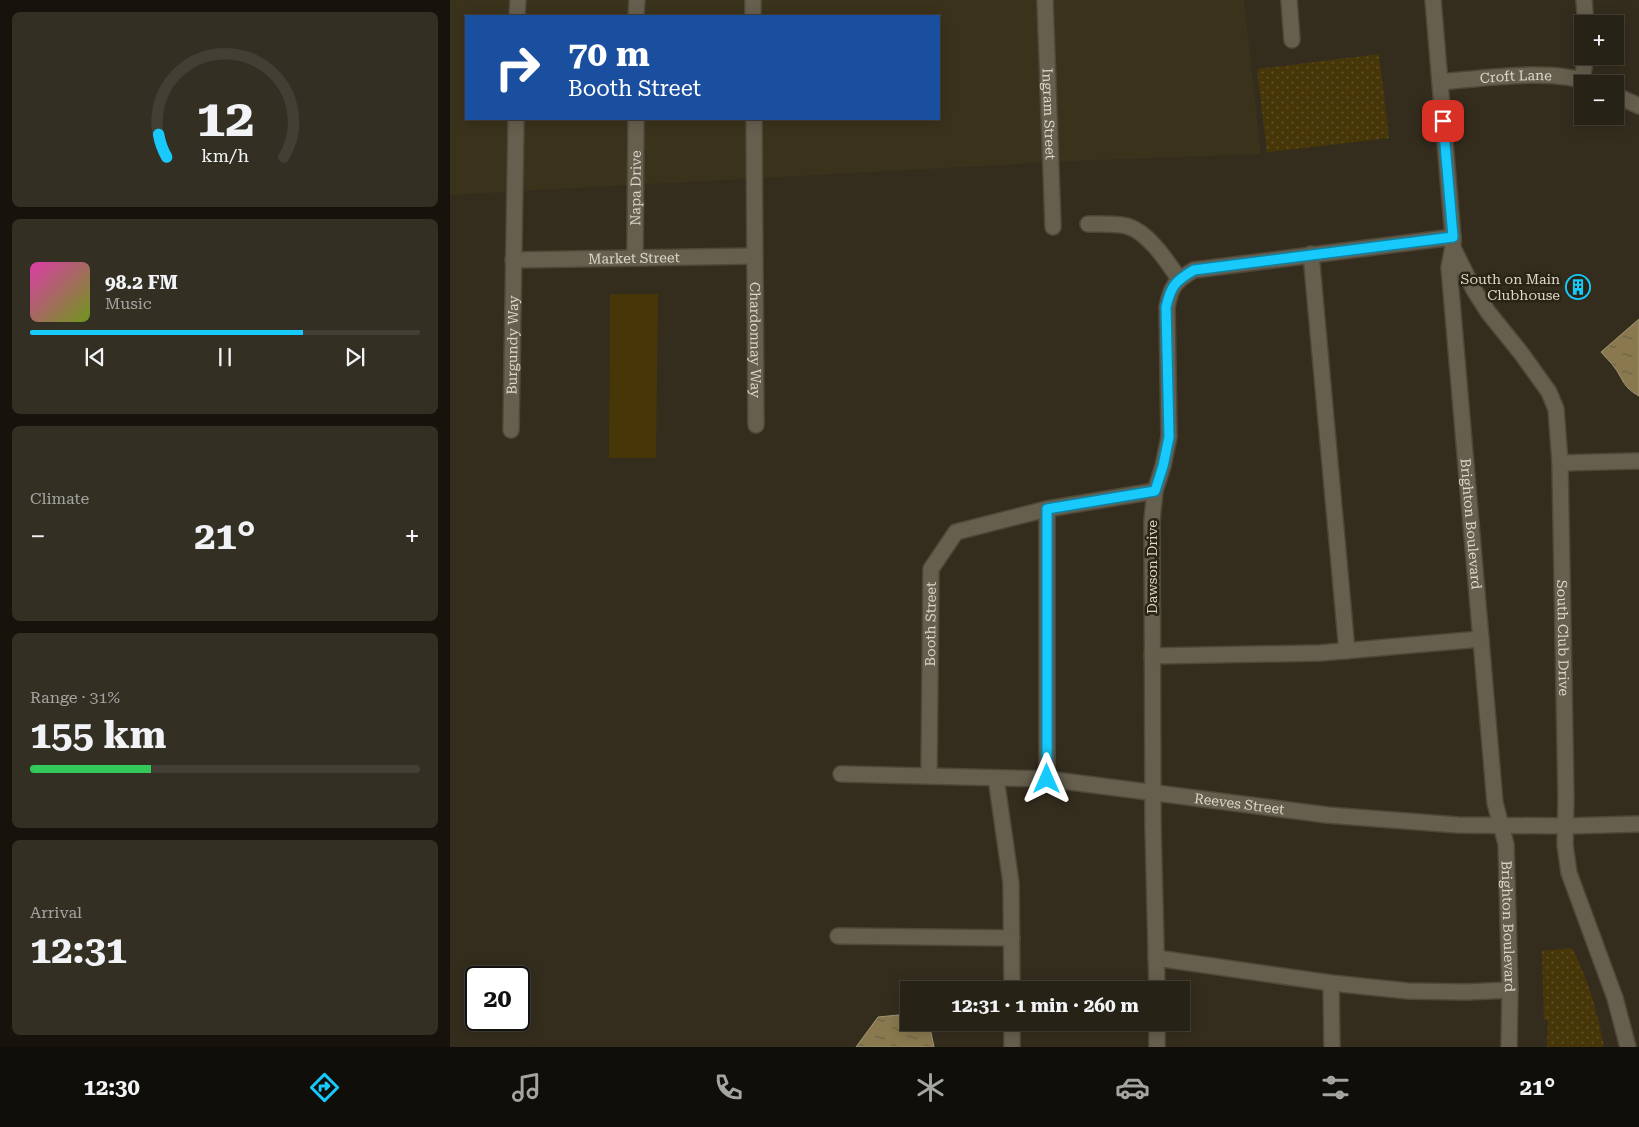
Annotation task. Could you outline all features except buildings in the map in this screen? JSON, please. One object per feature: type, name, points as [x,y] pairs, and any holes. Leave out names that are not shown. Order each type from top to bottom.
[{"type":"street","points":[[517,15],[518,0]]},
{"type":"street","points":[[636,15],[637,0]]},
{"type":"street","points":[[753,0],[754,15]]},
{"type":"street","name":"Ingram Street","points":[[1044,0],[1052,226]]},
{"type":"street","points":[[1289,0],[1292,40]]},
{"type":"street","name":"Brighton Boulevard","points":[[1433,0],[1453,243],[1449,267],[1495,802],[1506,844],[1510,990],[1509,1047]]},
{"type":"street","points":[[1584,0],[1585,15]]},
{"type":"street","name":"Croft Lane","points":[[1440,82],[1544,75],[1574,80]]},
{"type":"street","points":[[1624,99],[1639,106]]},
{"type":"street","name":"Burgundy Way","points":[[511,430],[516,120]]},
{"type":"street","name":"Napa Drive","points":[[635,258],[636,120]]},
{"type":"street","name":"Chardonnay Way","points":[[754,120],[756,425]]},
{"type":"street","points":[[1088,224],[1109,224],[1129,227],[1141,234],[1161,253],[1179,278],[1194,270],[1310,254],[1453,243]]},
{"type":"street","name":"South Club Drive","points":[[1453,243],[1474,290],[1488,312],[1549,392],[1556,409],[1560,463],[1565,845],[1569,873],[1615,998],[1628,1047]]},
{"type":"street","points":[[1310,254],[1347,651]]},
{"type":"street","name":"Market Street","points":[[513,260],[755,256]]},
{"type":"street","name":"Dawson Drive","points":[[1156,981],[1152,520],[1155,491],[1169,437],[1166,307],[1170,290],[1179,278]]},
{"type":"street","points":[[1560,463],[1639,461]]},
{"type":"street","name":"Booth Street","points":[[928,776],[931,570],[956,532],[1047,509],[1155,491]]},
{"type":"street","points":[[1047,509],[1047,779]]},
{"type":"street","points":[[1152,656],[1347,651],[1481,639]]},
{"type":"street","name":"Reeves Street","points":[[841,774],[1047,779],[1328,815],[1458,825],[1566,826],[1639,824]]},
{"type":"street","points":[[996,778],[1012,883],[1012,981]]},
{"type":"street","points":[[838,936],[1012,938]]},
{"type":"street","points":[[1156,958],[1331,983],[1408,991],[1466,992],[1510,990]]},
{"type":"street","points":[[1331,983],[1332,1047]]},
{"type":"street","points":[[1012,1031],[1012,1047]]},
{"type":"street","points":[[1157,1031],[1157,1047]]},
{"type":"shaded area","points":[[450,0],[1244,0],[1261,154],[1073,161],[450,195]]},
{"type":"shaded area","points":[[1379,54],[1389,138],[1267,152],[1257,69]]},
{"type":"shaded area","points":[[610,294],[658,294],[656,458],[609,458]]},
{"type":"shaded area","points":[[1572,948],[1592,996],[1604,1047],[1547,1047],[1548,1020],[1544,1020],[1542,951]]},
{"type":"water","points":[[1639,319],[1639,396],[1627,387],[1601,352]]},
{"type":"water","points":[[900,1015],[900,1031],[931,1031],[934,1047],[856,1047],[878,1017]]},
{"type":"place","name":"South on Main Clubhouse","points":[[1578,287]]},
{"type":"route","points":[[1047,779],[1047,509],[1155,491],[1169,437],[1166,307],[1170,290],[1179,278],[1194,270],[1453,237],[1443,121]]}]
